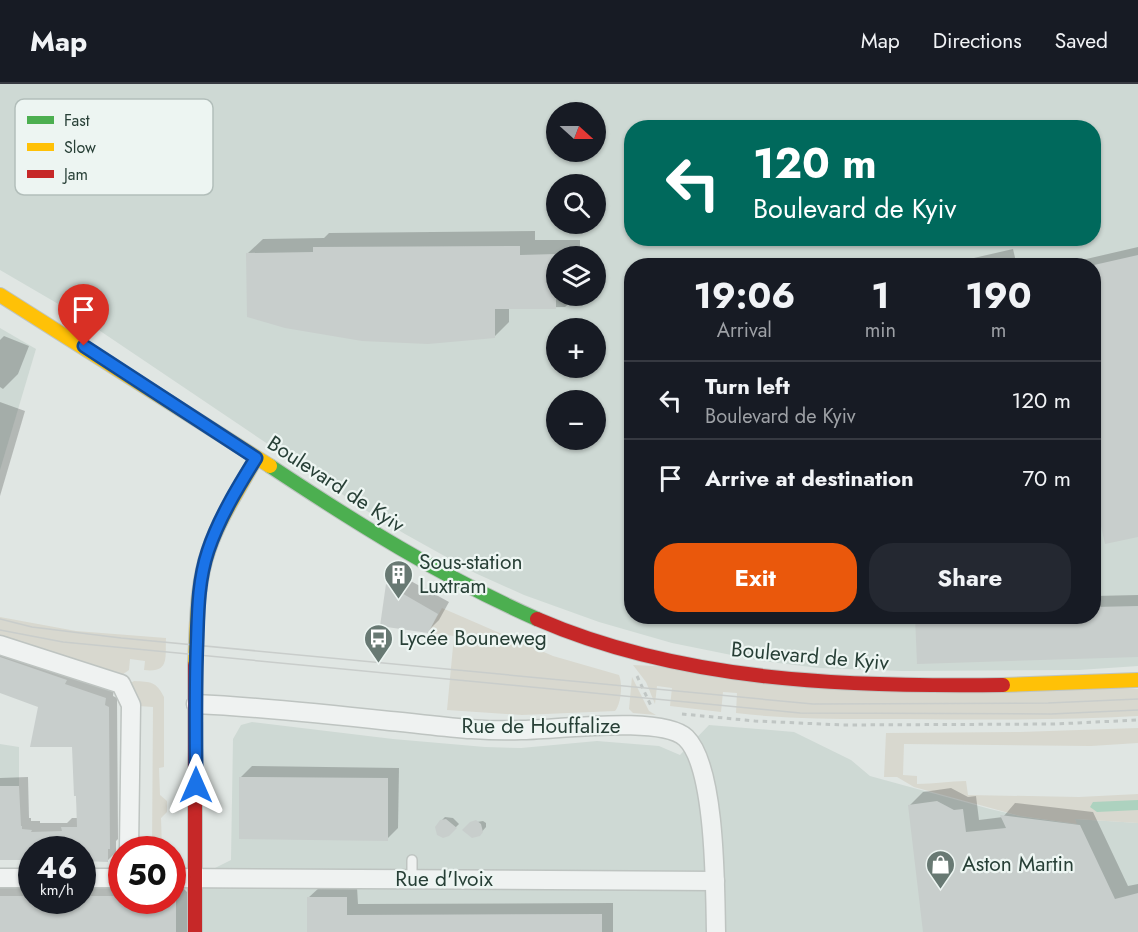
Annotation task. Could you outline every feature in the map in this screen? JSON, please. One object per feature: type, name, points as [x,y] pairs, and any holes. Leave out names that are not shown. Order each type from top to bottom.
[{"type":"main road","name":"Boulevard de Kyiv","points":[[0,295],[387,543],[507,606],[590,638],[666,658],[781,679],[941,686],[1138,680]]},
{"type":"main road","points":[[195,932],[195,670],[199,596],[206,560],[227,508],[256,458]]},
{"type":"street","points":[[0,645],[121,684],[131,705],[129,836]]},
{"type":"street","name":"Rue de Houffalize","points":[[196,704],[293,711],[477,730],[621,725],[670,729],[683,735],[691,743],[699,760],[709,797],[716,932]]},
{"type":"street","points":[[0,878],[18,878]]},
{"type":"street","name":"Rue d'Ivoix","points":[[186,878],[715,880]]},
{"type":"lane","points":[[412,860],[412,879]]},
{"type":"path","points":[[640,682],[652,708],[659,712]]},
{"type":"path","points":[[676,713],[755,721],[843,725],[1055,724],[1138,720]]},
{"type":"shaded area","points":[[0,84],[1138,84],[1138,666],[1079,670],[902,671],[819,668],[761,661],[672,643],[599,622],[524,595],[475,573],[367,511],[72,312],[0,270]]},
{"type":"shaded area","points":[[0,328],[36,349],[0,470]]},
{"type":"shaded area","points":[[442,608],[553,656],[619,675],[621,688],[617,708],[615,711],[522,715],[447,710],[454,636],[428,633]]},
{"type":"shaded area","points":[[0,617],[76,631],[166,638],[164,663],[158,669],[144,670],[145,661],[130,659],[129,670],[119,677],[12,643],[12,639],[0,637]]},
{"type":"shaded area","points":[[633,665],[1138,689],[1138,716],[995,720],[779,717],[736,713],[737,693],[723,692],[721,712],[670,706],[672,688],[657,686],[655,704],[646,682]]},
{"type":"shaded area","points":[[632,677],[649,711],[656,715],[633,713],[629,709]]},
{"type":"shaded area","points":[[134,681],[152,683],[164,697],[164,767],[159,768],[160,795],[167,801],[167,812],[161,818],[162,836],[152,836],[153,707],[138,706],[137,696],[129,684]]},
{"type":"shaded area","points":[[252,722],[393,739],[485,747],[521,748],[597,741],[659,746],[680,755],[709,725],[794,732],[851,760],[870,776],[990,809],[1076,824],[1075,819],[1138,823],[1138,932],[0,932],[0,896],[18,896],[18,914],[96,914],[96,900],[108,900],[108,914],[186,914],[186,885],[231,860],[233,739],[241,725]]},
{"type":"shaded area","points":[[1138,728],[1138,743],[1091,746],[904,744],[903,775],[917,776],[917,784],[966,781],[968,795],[1079,797],[1138,794],[1138,823],[1075,819],[1077,824],[1020,816],[914,787],[897,777],[884,777],[886,733]]},
{"type":"shaded area","points":[[0,744],[19,747],[19,786],[0,786]]},
{"type":"shaded area","points":[[1138,800],[1138,810],[1097,812],[1090,807],[1093,802]]},
{"type":"building","points":[[520,246],[520,255],[546,254],[546,306],[556,306],[556,309],[495,309],[495,338],[428,344],[362,341],[285,328],[247,317],[246,253],[313,252],[313,247]]},
{"type":"building","points":[[1138,255],[1138,537],[1105,544],[1101,526],[1101,263]]},
{"type":"building","name":"Sous-station Luxtram","points":[[386,584],[438,614],[428,633],[380,626]]},
{"type":"building","points":[[1138,606],[1138,657],[917,664],[915,624],[1101,624],[1101,607]]},
{"type":"building","points":[[0,657],[67,680],[65,684],[106,698],[105,705],[109,707],[108,862],[96,862],[96,836],[18,836],[18,860],[0,860],[0,786],[19,786],[22,829],[32,830],[31,832],[62,831],[61,827],[77,827],[72,747],[30,747],[38,707],[0,693]]},
{"type":"building","points":[[239,777],[388,778],[388,841],[239,839]]},
{"type":"building","points":[[937,801],[954,810],[963,809],[966,832],[1006,828],[1000,815],[1080,825],[1115,899],[1138,893],[1138,932],[923,932],[908,805]]},
{"type":"building","points":[[446,819],[457,828],[449,836],[443,838],[437,835],[435,827],[440,820]]},
{"type":"building","points":[[476,820],[481,824],[483,832],[480,836],[472,838],[462,830],[470,822]]},
{"type":"building","points":[[0,896],[18,896],[18,914],[96,914],[96,896],[108,896],[108,914],[176,914],[176,932],[0,932]]},
{"type":"building","points":[[307,897],[347,897],[347,915],[602,914],[602,932],[307,932]]},
{"type":"tram line","points":[[0,619],[32,627],[121,638],[813,704],[1048,703],[1138,699]]},
{"type":"tram line","points":[[0,630],[63,642],[800,713],[1051,714],[1138,710]]},
{"type":"traffic: fast","points":[[270,466],[433,567],[537,619]]},
{"type":"traffic: slow","points":[[0,295],[270,466]]},
{"type":"traffic: slow","points":[[195,665],[198,606],[209,549],[256,458]]},
{"type":"traffic: slow","points":[[1003,685],[1138,680]]},
{"type":"traffic: jam","points":[[537,619],[592,640],[649,656],[707,668],[825,682],[1003,685]]},
{"type":"traffic: jam","points":[[195,665],[195,932]]},
{"type":"place","name":"Sous-station Luxtram","points":[[398,600]]},
{"type":"place","name":"Lycée Bouneweg","points":[[378,664]]},
{"type":"place","name":"Aston Martin","points":[[941,890]]},
{"type":"route","points":[[84,346],[256,458],[218,527],[208,551],[202,577],[195,670],[196,785]]}]
